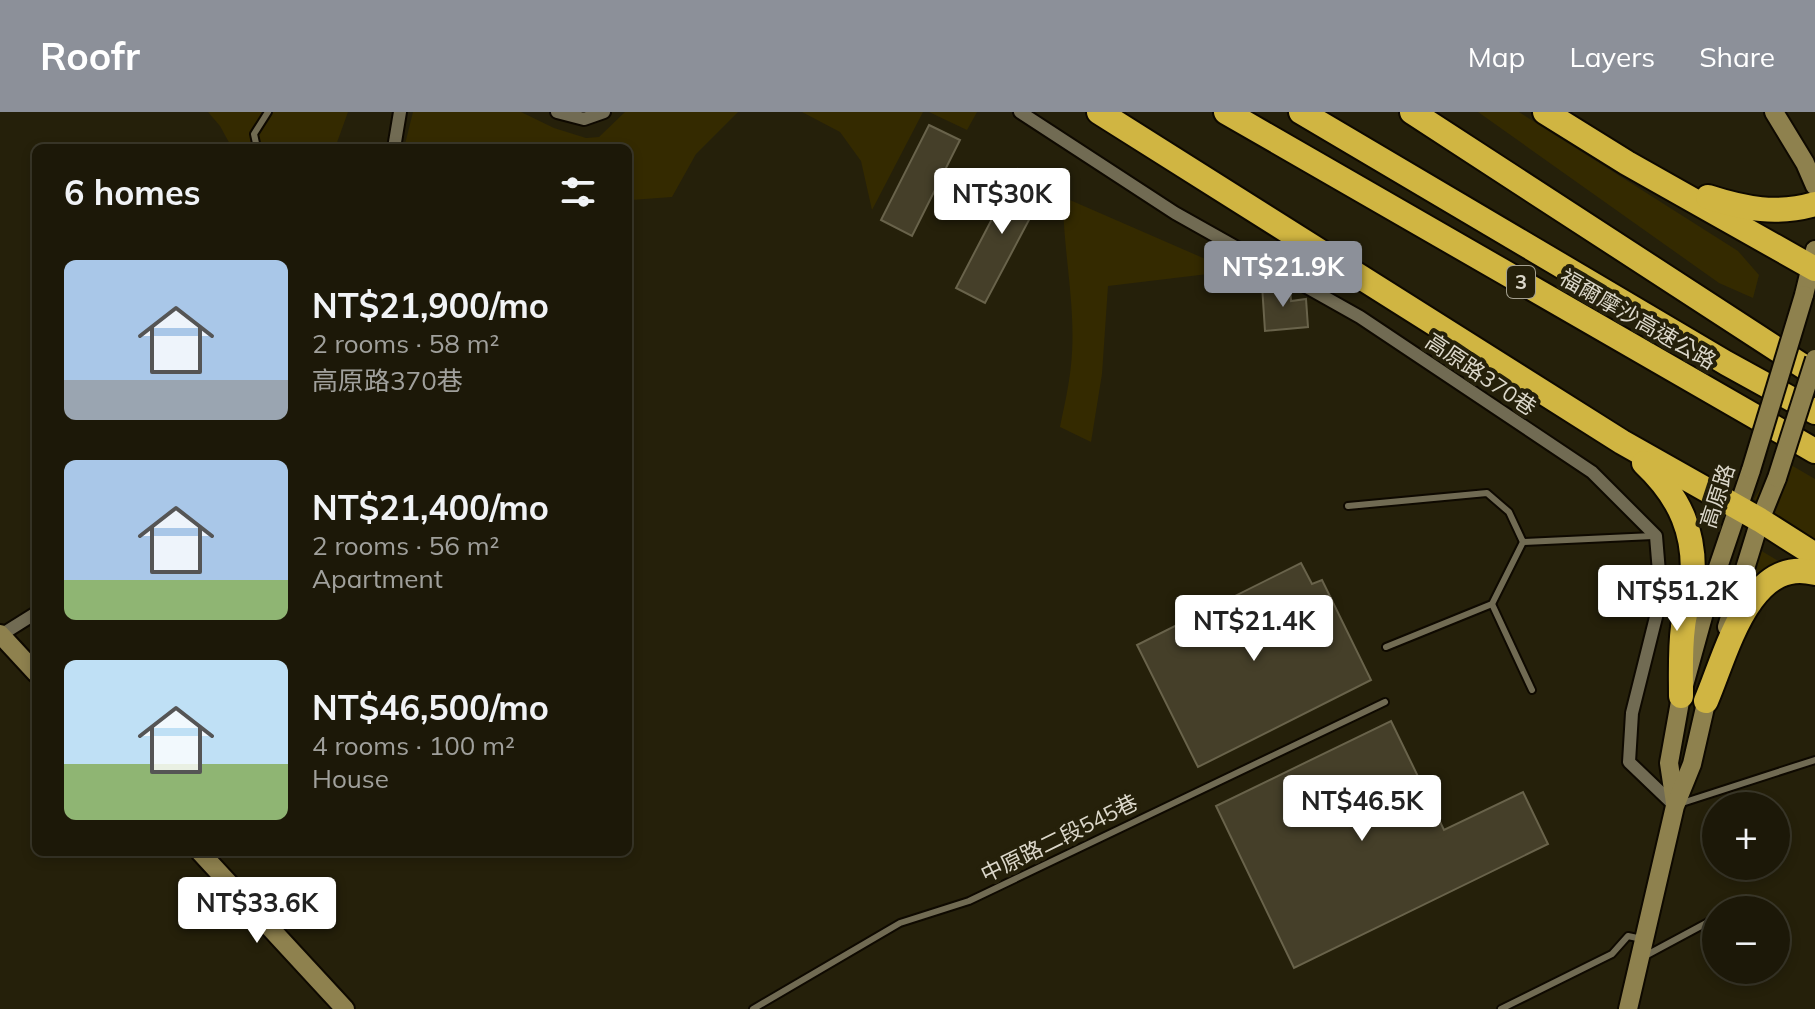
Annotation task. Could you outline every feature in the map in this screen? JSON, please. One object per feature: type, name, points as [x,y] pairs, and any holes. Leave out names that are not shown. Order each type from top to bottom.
[{"type":"highway","points":[[1099,112],[1622,442],[1760,520],[1815,555]]},
{"type":"highway","name":"福爾摩沙高速公路","points":[[1226,112],[1815,451]]},
{"type":"highway","name":"福爾摩沙高速公路","points":[[1301,112],[1726,363],[1815,412]]},
{"type":"highway","points":[[1412,112],[1815,374]]},
{"type":"highway","points":[[1545,112],[1627,163],[1814,263]]},
{"type":"highway","points":[[1672,186],[1752,210],[1776,211],[1815,204]]},
{"type":"highway","points":[[1622,442],[1659,477],[1682,508],[1689,535],[1692,584],[1683,625],[1681,696]]},
{"type":"highway","points":[[1706,701],[1739,622],[1756,592],[1782,573],[1805,570],[1815,573]]},
{"type":"street","points":[[395,144],[400,112]]},
{"type":"street","points":[[557,112],[584,119],[604,112]]},
{"type":"street","name":"高原路370巷","points":[[1020,112],[1175,213],[1360,317],[1592,472],[1656,536]]},
{"type":"street","points":[[1774,112],[1815,186]]},
{"type":"street","name":"高原路","points":[[1675,806],[1669,763],[1681,696],[1736,507],[1751,470],[1814,263]]},
{"type":"street","name":"高原路","points":[[1628,1009],[1675,806],[1692,764],[1706,701],[1760,520],[1777,478],[1815,359]]},
{"type":"street","points":[[1656,536],[1661,597],[1632,713],[1629,762],[1675,806]]},
{"type":"street","points":[[32,615],[0,635],[32,669]]},
{"type":"street","points":[[204,856],[345,1009]]},
{"type":"lane","points":[[256,144],[254,134],[268,112]]},
{"type":"lane","points":[[1348,506],[1487,493],[1509,512],[1523,542]]},
{"type":"lane","points":[[1523,542],[1656,536]]},
{"type":"lane","points":[[1386,647],[1492,604],[1523,542]]},
{"type":"lane","points":[[1492,604],[1532,690]]},
{"type":"lane","name":"中原路二段545巷","points":[[753,1009],[900,923],[969,901],[1385,702]]},
{"type":"lane","points":[[1675,806],[1815,760]]},
{"type":"lane","points":[[1501,1009],[1612,954],[1628,936],[1644,949],[1702,924]]},
{"type":"shaded area","points":[[208,112],[348,112],[336,144],[230,144]]},
{"type":"shaded area","points":[[413,112],[521,112],[554,128],[586,138],[599,137],[625,112],[738,112],[696,154],[672,197],[632,200],[632,144],[405,144]]},
{"type":"shaded area","points":[[802,112],[923,112],[872,210],[861,161],[840,132]]},
{"type":"shaded area","points":[[929,112],[977,112],[967,130]]},
{"type":"shaded area","points":[[1478,112],[1519,112],[1738,251],[1759,275],[1753,298],[1719,283]]},
{"type":"shaded area","points":[[1063,197],[1233,271],[1108,286],[1102,374],[1091,442],[1060,427],[1072,344]]},
{"type":"shaded area","points":[[1779,458],[1815,479],[1815,542],[1754,499]]},
{"type":"shaded area","points":[[1760,550],[1785,565],[1768,568],[1753,577]]},
{"type":"building","points":[[929,125],[960,140],[912,236],[881,220]]},
{"type":"building","points":[[1018,169],[1048,184],[985,303],[956,288]]},
{"type":"building","points":[[1280,283],[1280,288],[1290,288],[1291,301],[1306,299],[1308,327],[1265,331],[1262,285]]},
{"type":"building","points":[[1301,563],[1312,584],[1322,580],[1371,680],[1198,767],[1137,645]]},
{"type":"building","points":[[1391,721],[1444,830],[1523,792],[1548,844],[1294,968],[1216,806]]}]
